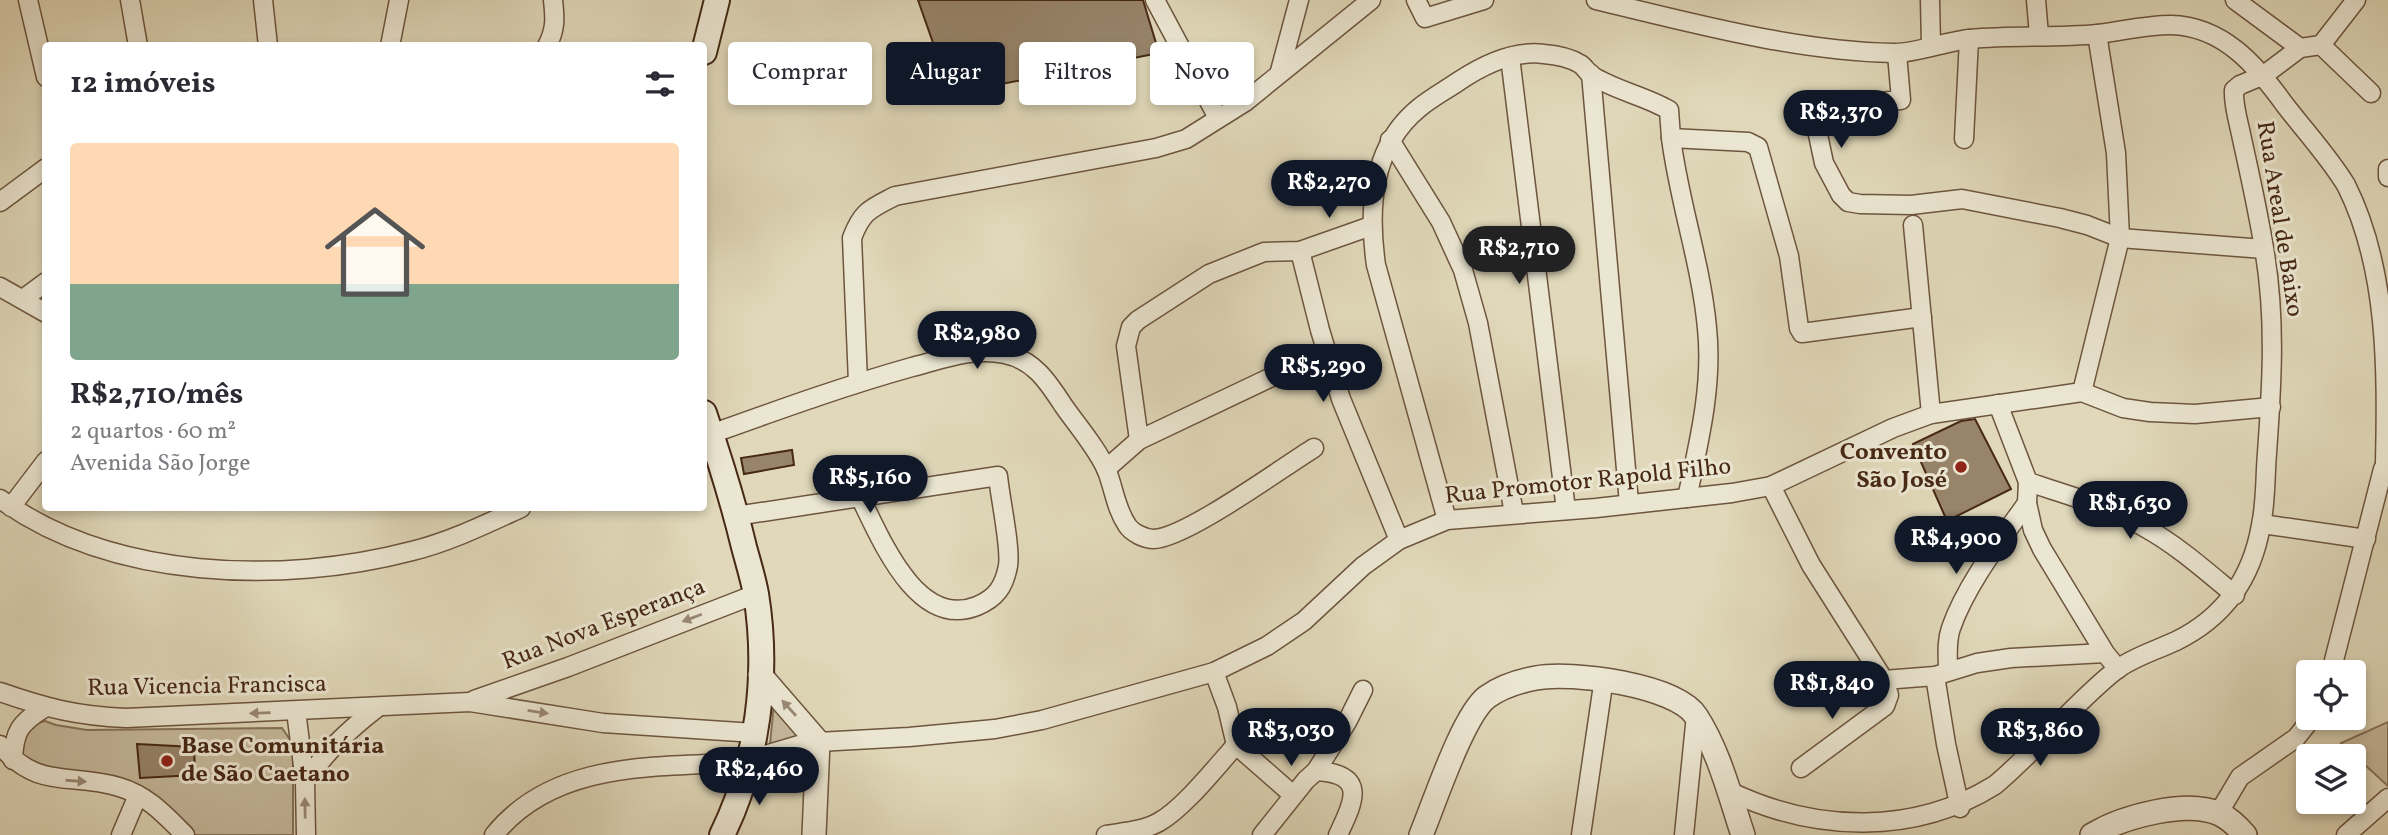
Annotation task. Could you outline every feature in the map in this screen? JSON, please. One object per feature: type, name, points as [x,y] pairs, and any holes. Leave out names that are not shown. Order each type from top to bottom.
[{"type":"main road","points":[[706,42],[717,0]]},
{"type":"main road","points":[[707,425],[736,516],[756,594],[760,675],[750,762],[722,835]]},
{"type":"street","points":[[28,0],[42,60]]},
{"type":"street","points":[[130,0],[137,42]]},
{"type":"street","points":[[263,0],[268,42]]},
{"type":"street","points":[[391,42],[399,0]]},
{"type":"street","points":[[1155,0],[1218,118]]},
{"type":"street","points":[[1280,71],[1299,0]]},
{"type":"street","points":[[858,382],[852,238],[859,219],[873,207],[895,196],[1156,148],[1186,139],[1245,102],[1371,0]]},
{"type":"street","points":[[1416,0],[1425,18],[1485,0]]},
{"type":"street","points":[[1596,0],[1786,41],[1897,54],[1969,39],[2097,34],[2173,25],[2206,32],[2234,47],[2264,75],[2345,183],[2381,248],[2387,358],[2386,462],[2334,660]]},
{"type":"street","points":[[1930,0],[1931,45]]},
{"type":"street","points":[[2036,0],[2039,35]]},
{"type":"street","points":[[2235,0],[2300,48]]},
{"type":"street","points":[[2264,75],[2300,48],[2321,45],[2356,0]]},
{"type":"street","points":[[549,42],[556,21],[553,1]]},
{"type":"street","points":[[2097,34],[2116,153],[2120,238],[2082,391],[2123,408],[2150,412],[2195,414],[2271,407]]},
{"type":"street","points":[[1964,139],[1969,39]]},
{"type":"street","points":[[2321,45],[2371,93]]},
{"type":"street","points":[[1447,520],[1377,265],[1371,226],[1372,200],[1390,140],[1419,108],[1478,69],[1510,57],[1542,53],[1564,57],[1581,64],[1591,74],[1669,110],[1671,114],[1675,169],[1699,271],[1708,329],[1705,413],[1687,498]]},
{"type":"street","points":[[1897,54],[1901,100],[1819,107],[1813,115],[1824,163],[1841,195],[1848,202],[1911,205],[1962,199],[2060,218],[2120,238],[2264,249]]},
{"type":"street","points":[[1510,57],[1566,510]]},
{"type":"street","points":[[1591,74],[1629,503]]},
{"type":"street","name":"Rua Areal de Baixo","points":[[2235,595],[2248,569],[2262,524],[2271,407],[2273,311],[2234,90],[2264,75]]},
{"type":"street","points":[[1671,138],[1748,142],[1758,147],[1789,256],[1800,331],[1805,333],[1922,317]]},
{"type":"street","points":[[1390,140],[1441,222],[1463,270],[1478,323],[1514,513]]},
{"type":"street","points":[[2388,169],[2388,177]]},
{"type":"street","points":[[0,202],[42,171]]},
{"type":"street","points":[[1913,225],[1931,414]]},
{"type":"street","points":[[1139,440],[1126,346],[1131,327],[1138,320],[1209,274],[1264,252],[1300,251],[1371,226]]},
{"type":"street","points":[[1300,251],[1320,330],[1342,399],[1399,540]]},
{"type":"street","points":[[23,299],[42,285]]},
{"type":"street","points":[[0,286],[42,311]]},
{"type":"street","points":[[707,422],[961,354],[985,351],[1014,357],[1042,373],[1106,469],[1120,513],[1128,528],[1141,537],[1153,539],[1197,523],[1314,447]]},
{"type":"street","points":[[1106,469],[1139,440],[1280,373]]},
{"type":"street","name":"Rua Promotor Rapold Filho","points":[[750,762],[818,742],[995,729],[1042,720],[1214,672],[1267,646],[1304,621],[1363,566],[1399,540],[1447,520],[1687,498],[1771,486],[1882,433],[1931,414],[2082,391]]},
{"type":"street","points":[[1998,404],[2028,482],[2027,503],[2033,530],[2105,653],[2118,669]]},
{"type":"street","points":[[42,465],[6,503],[47,527],[113,552],[153,562],[196,568],[260,570],[325,567],[414,551],[515,511]]},
{"type":"street","points":[[736,516],[998,475],[1008,563],[1003,587],[989,601],[966,611],[943,610],[925,599],[905,577],[860,497]]},
{"type":"street","points":[[1729,792],[1753,803],[1818,824],[1867,830],[1902,828],[1931,820],[1980,797],[2118,669],[2180,639],[2208,622],[2235,595],[2177,547],[2143,526],[2028,482]]},
{"type":"street","points":[[1771,486],[1811,565],[1884,680],[1890,699],[1885,706],[1801,768]]},
{"type":"street","points":[[1960,808],[1946,744],[1941,674],[1947,644],[1954,621],[1987,559],[2027,503]]},
{"type":"street","points":[[2262,524],[2366,539]]},
{"type":"street","name":"Rua Nova Esperança","points":[[470,702],[756,594]]},
{"type":"street","points":[[1884,680],[1941,674],[1977,663],[2011,658],[2105,653]]},
{"type":"street","points":[[1214,672],[1227,707],[1236,745],[1293,795]]},
{"type":"street","points":[[760,675],[818,742],[814,835]]},
{"type":"street","points":[[1421,835],[1470,716],[1486,698],[1512,684],[1539,677],[1604,678],[1658,692],[1682,703],[1696,715],[1729,792],[1743,835]]},
{"type":"street","points":[[1581,835],[1604,678]]},
{"type":"street","points":[[1262,835],[1293,795],[1316,771],[1347,722],[1363,690]]},
{"type":"street","name":"Rua Vicencia Francisca","points":[[0,691],[44,708],[126,718],[470,702],[603,723],[755,733]]},
{"type":"street","points":[[13,760],[17,732],[26,719],[44,708]]},
{"type":"street","points":[[305,781],[327,751],[377,708]]},
{"type":"street","points":[[296,711],[305,781],[306,835]]},
{"type":"street","points":[[1684,835],[1696,715]]},
{"type":"street","points":[[2218,814],[2240,777],[2296,738],[2302,730]]},
{"type":"street","points":[[0,745],[13,760],[41,775],[108,784],[138,795],[158,807],[185,835]]},
{"type":"street","points":[[1106,835],[1136,830],[1160,822],[1179,806],[1236,745]]},
{"type":"street","points":[[494,835],[518,810],[547,790],[584,776],[617,771],[750,762]]},
{"type":"street","points":[[1316,771],[1333,772],[1346,778],[1353,786],[1353,802],[1338,835]]},
{"type":"street","points":[[121,835],[138,795]]},
{"type":"street","points":[[2346,835],[2388,797]]},
{"type":"street","points":[[2092,835],[2133,817],[2193,809],[2218,814],[2236,825],[2245,835]]},
{"type":"shaded area","points":[[774,704],[800,733],[798,742],[775,747],[770,744]]},
{"type":"shaded area","points":[[45,721],[87,730],[282,728],[293,744],[293,835],[189,835],[154,797],[64,778],[17,754],[23,727]]},
{"type":"shaded area","points":[[2388,722],[2388,786],[2366,766],[2366,744],[2341,743]]},
{"type":"building","points":[[918,0],[1143,0],[1156,42],[1150,42],[1150,55],[1136,58],[1136,42],[1019,42],[1019,81],[1005,83],[1005,42],[933,42]]},
{"type":"building","name":"Convento São José","points":[[1975,419],[2011,489],[1947,521],[1913,444],[1961,421]]},
{"type":"building","points":[[792,450],[794,465],[744,474],[741,458]]},
{"type":"building","name":"Base Comunitária de São Caetano","points":[[137,744],[194,747],[195,775],[140,778]]},
{"type":"place","name":"Convento São José","points":[[1961,467]]},
{"type":"place","name":"Base Comunitária de São Caetano","points":[[167,761]]}]
